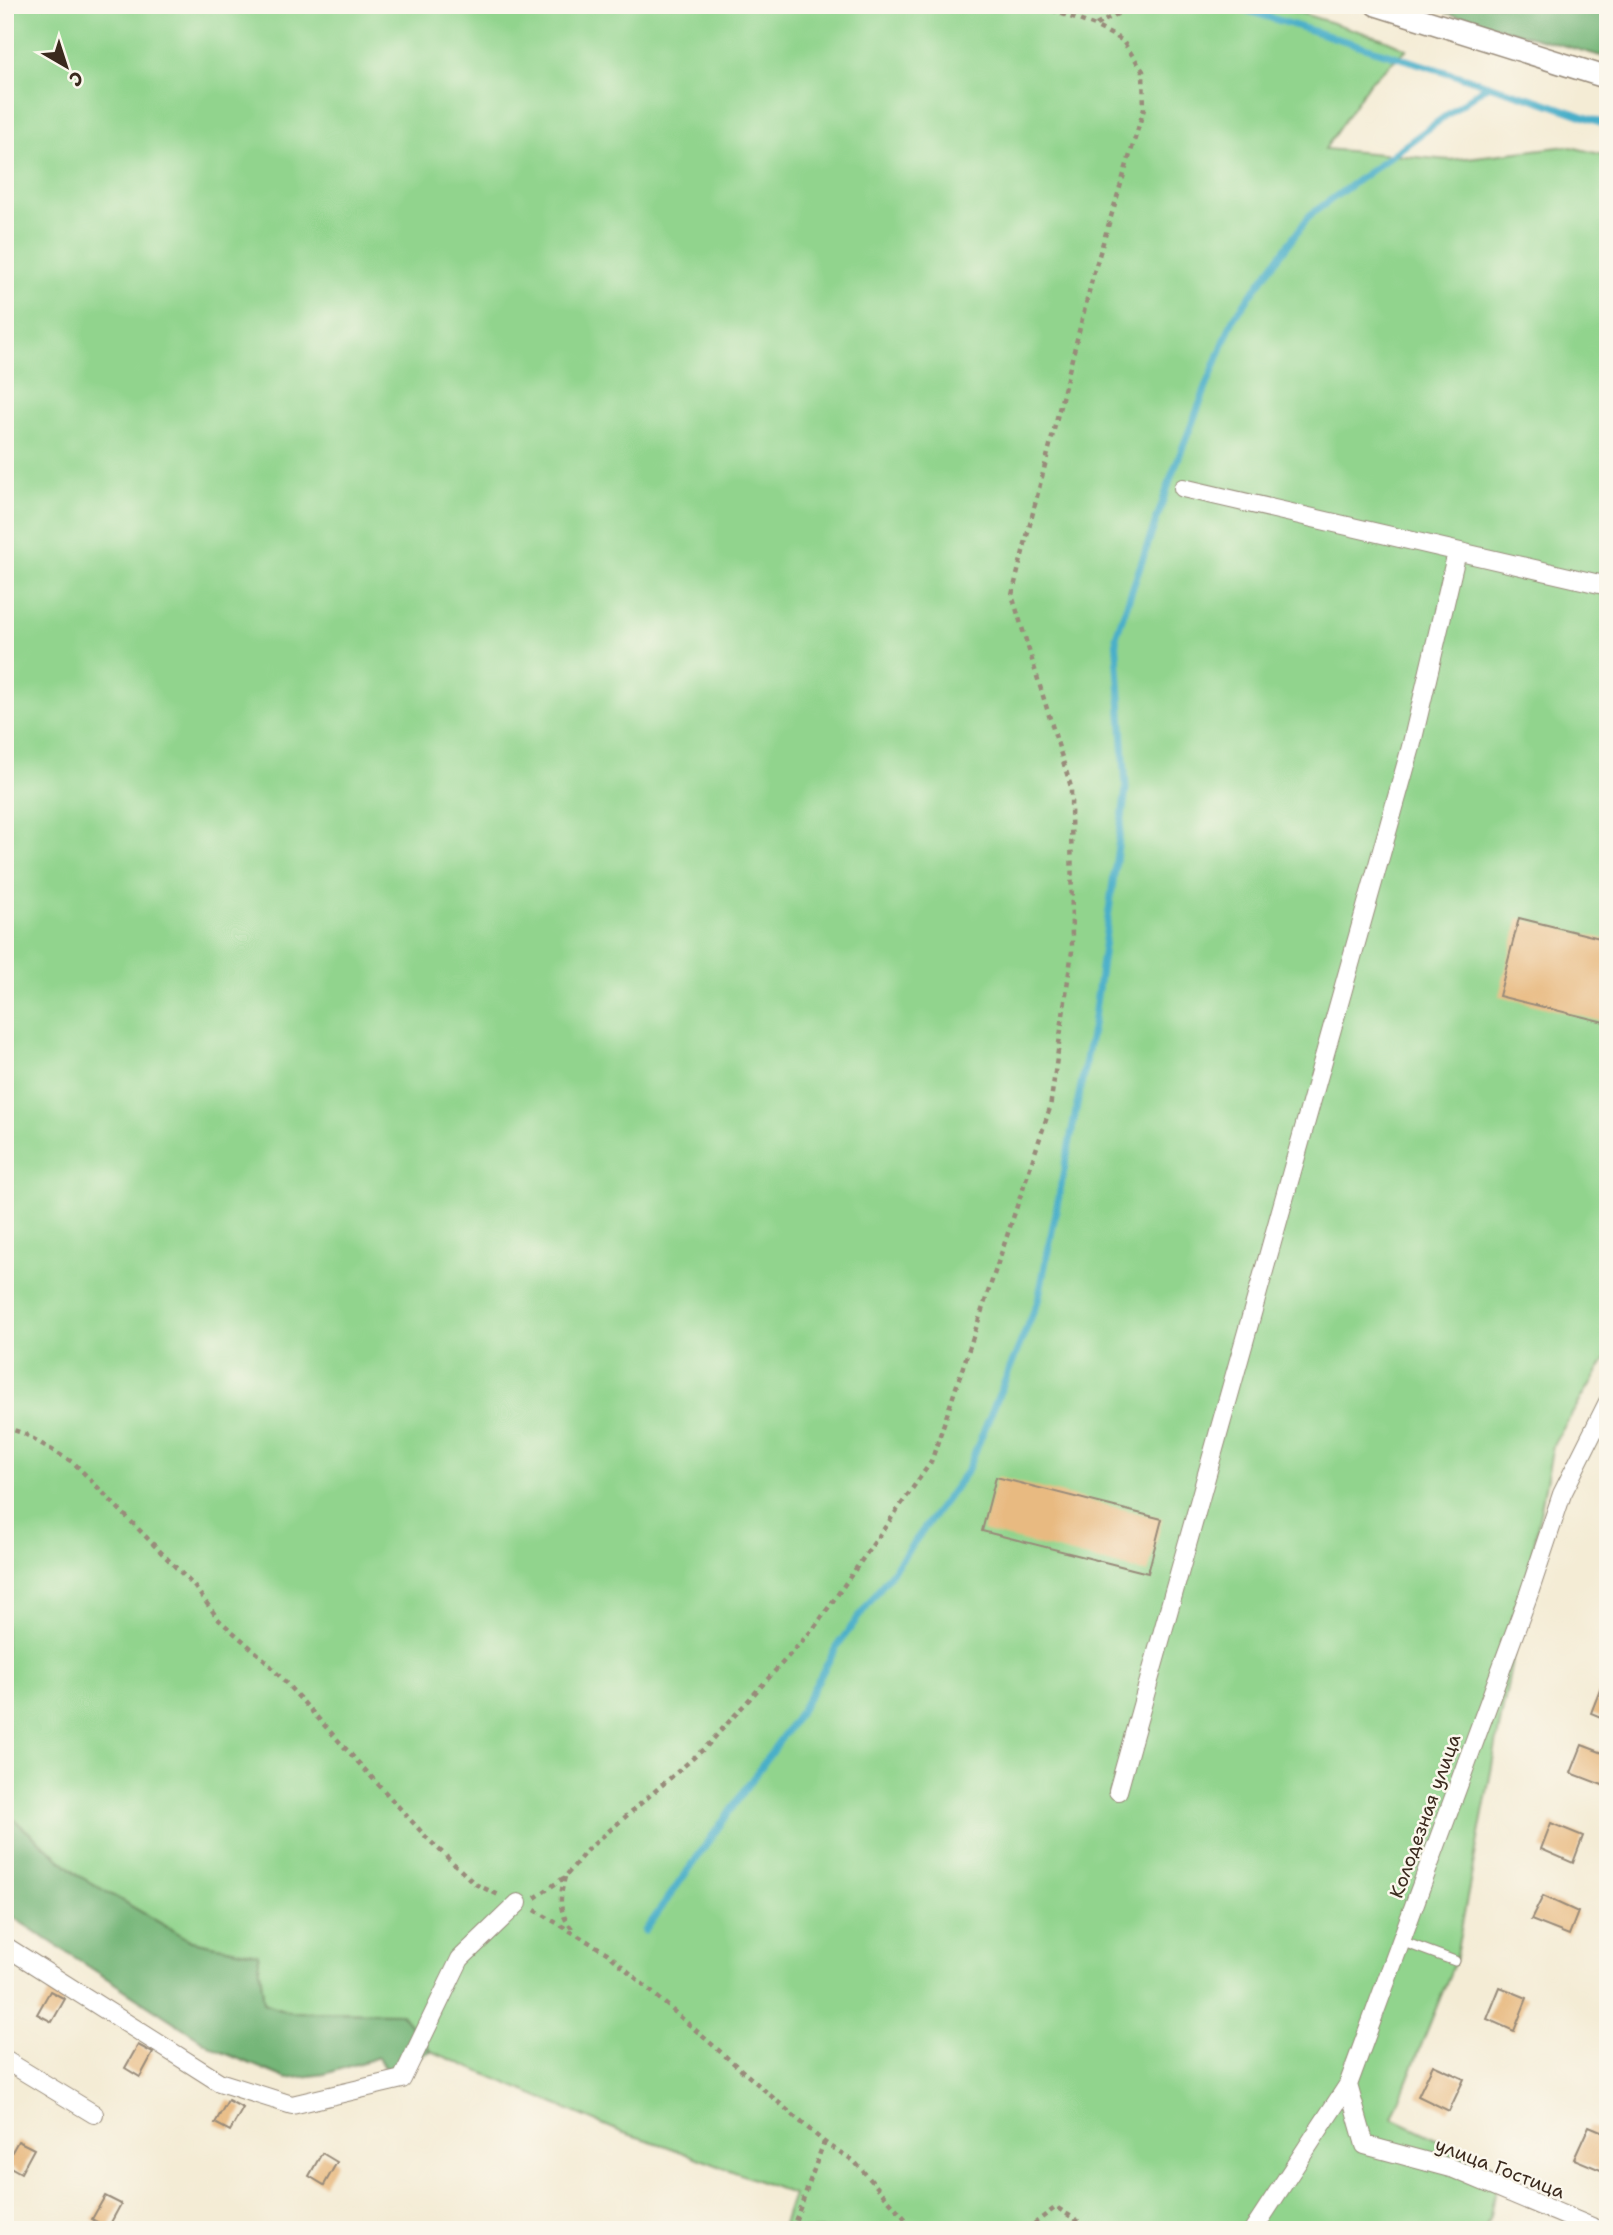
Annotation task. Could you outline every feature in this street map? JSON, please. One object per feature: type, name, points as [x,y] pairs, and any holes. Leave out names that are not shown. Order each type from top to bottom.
[{"type":"street","points":[[1376,5],[1608,78]]},
{"type":"street","points":[[1183,488],[1608,586]]},
{"type":"street","points":[[1118,1791],[1411,747],[1457,552]]},
{"type":"street","name":"Колодезная улица","points":[[1253,2230],[1348,2085],[1528,1596],[1562,1494],[1608,1402]]},
{"type":"street","points":[[5,1946],[219,2082],[292,2105],[402,2079],[460,1959],[518,1903]]},
{"type":"street","points":[[5,2060],[94,2114]]},
{"type":"street","name":"улица Гостица","points":[[1348,2085],[1365,2146],[1454,2169],[1599,2230]]},
{"type":"lane","points":[[1401,1941],[1455,1961]]},
{"type":"path","points":[[518,1903],[530,1901],[552,1888],[565,1877],[587,1850],[706,1746],[814,1628],[932,1462],[1050,1108],[1072,951],[1071,787],[1012,595],[1094,272],[1144,109],[1143,71],[1122,40],[1095,26],[1038,5]]},
{"type":"path","points":[[1095,26],[1123,11],[1126,5]]},
{"type":"path","points":[[5,1427],[25,1434],[74,1463],[194,1586],[219,1620],[265,1660],[427,1838],[475,1885],[543,1914],[607,1953],[824,2142],[854,2161],[915,2230]]},
{"type":"path","points":[[565,1877],[559,1896],[560,1909],[575,1934]]},
{"type":"path","points":[[792,2230],[824,2142]]},
{"type":"path","points":[[1026,2230],[1056,2207],[1092,2230]]},
{"type":"green space","points":[[5,5],[1275,5],[1384,39],[1407,49],[1370,82],[1325,149],[1450,160],[1567,146],[1608,156],[1608,1355],[1553,1445],[1455,1961],[1392,2118],[1499,2168],[1485,2230],[781,2230],[793,2194],[621,2132],[431,2051],[401,2013],[289,2012],[264,2003],[258,1954],[192,1941],[81,1877],[5,1812]]},
{"type":"green space","points":[[1456,5],[1608,5],[1608,58],[1447,13]]},
{"type":"green space","points":[[5,1812],[81,1877],[191,1941],[258,1954],[264,2003],[289,2012],[401,2013],[431,2051],[388,2073],[379,2057],[325,2074],[287,2079],[217,2050],[5,1912]]},
{"type":"building","points":[[1519,918],[1608,940],[1608,1023],[1499,996]]},
{"type":"building","points":[[996,1477],[1162,1519],[1148,1573],[982,1531]]},
{"type":"building","points":[[1604,1680],[1608,1682],[1608,1720],[1591,1713]]},
{"type":"building","points":[[1582,1745],[1608,1755],[1608,1779],[1605,1786],[1571,1773]]},
{"type":"building","points":[[1551,1823],[1583,1836],[1573,1863],[1541,1849]]},
{"type":"building","points":[[1543,1896],[1578,1912],[1569,1935],[1531,1920]]},
{"type":"building","points":[[1500,1987],[1527,1998],[1514,2031],[1487,2019]]},
{"type":"building","points":[[50,1991],[65,1999],[52,2022],[37,2014]]},
{"type":"building","points":[[138,2045],[153,2053],[140,2077],[125,2068]]},
{"type":"building","points":[[1433,2065],[1464,2079],[1449,2111],[1418,2096]]},
{"type":"building","points":[[228,2100],[243,2108],[230,2131],[215,2123]]},
{"type":"building","points":[[1589,2126],[1608,2134],[1608,2159],[1603,2171],[1574,2159]]},
{"type":"building","points":[[18,2141],[34,2149],[21,2173],[5,2164]]},
{"type":"building","points":[[322,2153],[337,2162],[324,2185],[309,2176]]},
{"type":"building","points":[[105,2196],[121,2204],[108,2228],[92,2219]]},
{"type":"waterway","points":[[1229,5],[1540,101],[1608,125]]},
{"type":"waterway","points":[[645,1931],[802,1709],[837,1646],[967,1471],[1038,1301],[1093,1025],[1126,789],[1116,636],[1173,472],[1233,319],[1310,215],[1488,85]]}]
